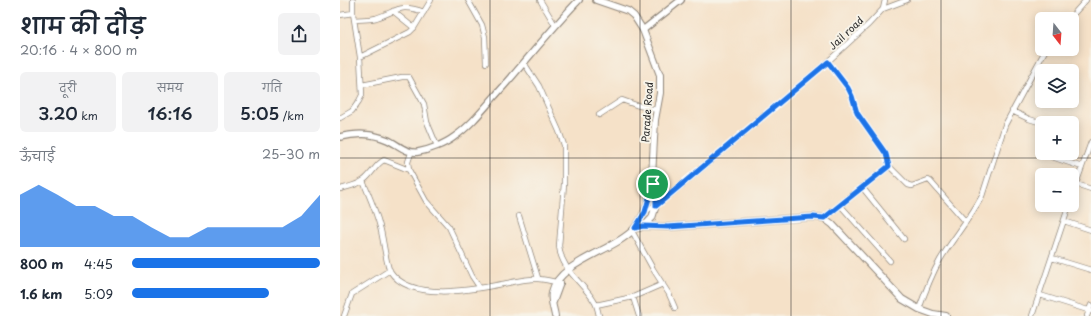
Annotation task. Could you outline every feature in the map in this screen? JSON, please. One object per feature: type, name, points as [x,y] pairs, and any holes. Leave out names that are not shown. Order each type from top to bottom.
[{"type":"main road","name":"Parade Road","points":[[596,0],[628,11],[640,23],[660,75],[660,93],[655,120],[653,184]]},
{"type":"main road","points":[[633,230],[643,226],[652,218],[656,206],[653,184]]},
{"type":"main road","points":[[555,316],[552,293],[556,282],[563,274],[626,237],[633,230],[645,212],[653,184]]},
{"type":"main road","points":[[643,226],[668,227],[813,217],[824,218],[832,224],[902,298],[933,314],[946,316]]},
{"type":"main road","points":[[553,302],[560,284],[571,270]]},
{"type":"street","points":[[340,118],[352,111],[360,101],[362,95],[360,57],[353,13],[353,0]]},
{"type":"street","points":[[360,57],[406,34],[414,28],[432,0]]},
{"type":"street","points":[[468,0],[482,26],[485,36],[486,63]]},
{"type":"street","points":[[540,0],[556,24]]},
{"type":"street","points":[[340,137],[355,134],[374,136],[388,140],[411,153],[424,151],[454,138],[495,96],[556,24],[579,0]]},
{"type":"street","points":[[643,30],[681,0]]},
{"type":"street","points":[[883,9],[885,0]]},
{"type":"street","points":[[883,9],[907,0]]},
{"type":"street","points":[[1075,12],[1086,0]]},
{"type":"street","points":[[354,20],[372,19],[398,9],[411,7],[424,12]]},
{"type":"street","name":"Jail road","points":[[645,212],[656,206],[828,62],[883,9]]},
{"type":"street","points":[[393,11],[414,28]]},
{"type":"street","points":[[340,15],[353,13]]},
{"type":"street","points":[[919,308],[940,260],[982,196],[1005,125],[1042,56]]},
{"type":"street","points":[[828,62],[848,88],[857,113],[886,154],[889,166],[908,185],[912,186],[928,180],[930,181],[966,222]]},
{"type":"street","points":[[524,63],[539,86],[560,131],[564,145],[564,184],[559,246],[560,255],[596,305],[600,316]]},
{"type":"street","points":[[362,85],[409,77],[425,106],[427,122],[437,146]]},
{"type":"street","points":[[599,115],[622,100],[640,107],[657,110]]},
{"type":"street","points":[[1012,111],[1035,121]]},
{"type":"street","points":[[1079,176],[1090,150],[1091,142]]},
{"type":"street","points":[[411,153],[408,162],[409,170],[426,201],[449,226],[480,288]]},
{"type":"street","points":[[340,189],[363,181],[372,173],[380,162],[384,160],[409,170]]},
{"type":"street","points":[[1061,160],[1082,167]]},
{"type":"street","points":[[824,218],[889,166]]},
{"type":"street","points":[[363,181],[380,225],[390,270],[401,283],[416,288],[439,291],[480,288],[538,278],[556,282]]},
{"type":"street","points":[[1079,185],[1091,189]]},
{"type":"street","points":[[862,187],[904,239]]},
{"type":"street","points":[[840,205],[890,261]]},
{"type":"street","points":[[1032,316],[1067,212]]},
{"type":"street","points":[[519,216],[538,278]]},
{"type":"street","points":[[1064,222],[1091,230]]},
{"type":"street","points":[[633,230],[653,269],[664,284],[675,308]]},
{"type":"street","points":[[1052,258],[1091,270]]},
{"type":"street","points":[[344,316],[352,294],[390,270]]},
{"type":"street","points":[[596,305],[633,297],[664,284]]},
{"type":"street","points":[[1040,295],[1090,311]]},
{"type":"street","points":[[633,297],[639,316]]},
{"type":"street","points":[[1087,316],[1091,305]]},
{"type":"route","points":[[828,62],[848,88],[857,113],[883,149],[888,159],[889,166],[824,218],[813,217],[668,227],[643,226],[635,228],[645,212],[653,184],[656,206],[828,62]]}]
